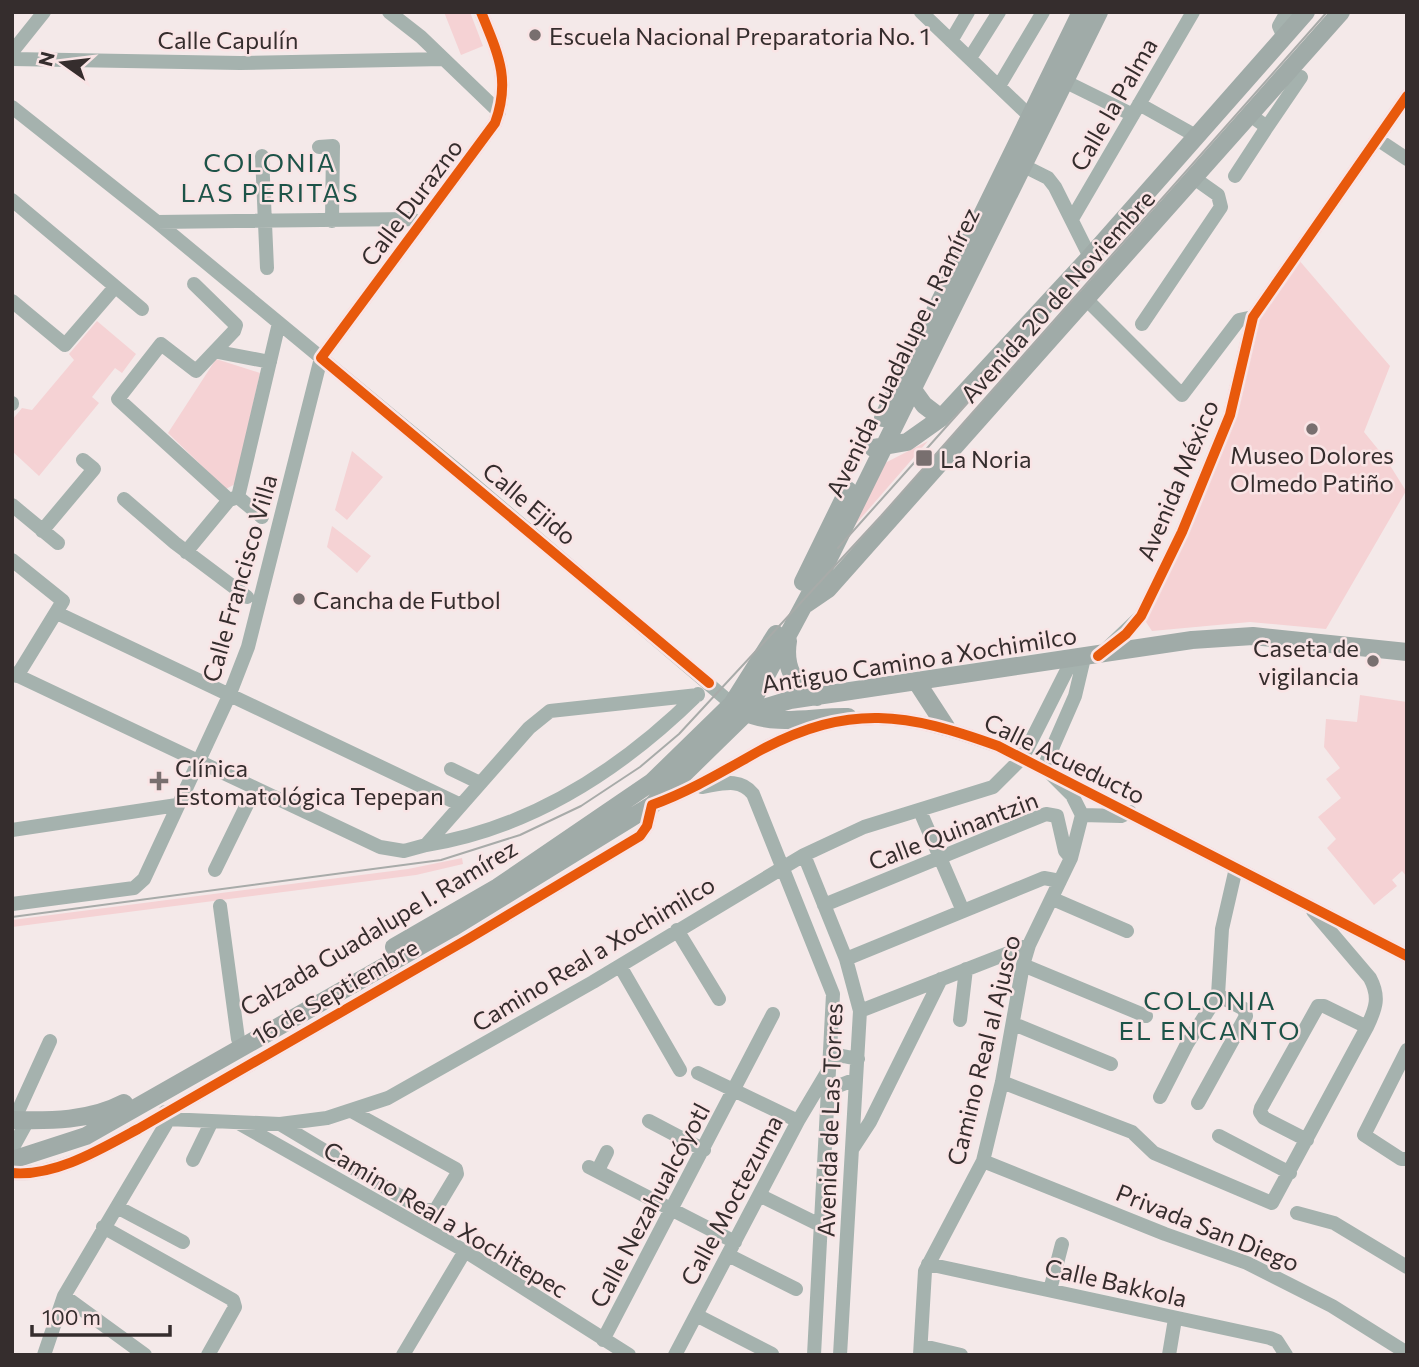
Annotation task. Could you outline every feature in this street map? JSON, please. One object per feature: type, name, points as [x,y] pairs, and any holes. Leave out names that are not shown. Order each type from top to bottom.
[{"type":"main road","name":"Avenida Guadalupe I. Ramírez","points":[[739,708],[789,634],[803,606],[875,448],[1035,121],[1081,12]]},
{"type":"main road","name":"Avenida Guadalupe I. Ramírez","points":[[739,708],[875,448],[911,387],[1022,165],[1035,121],[1064,81],[1099,12]]},
{"type":"main road","name":"Avenida 20 de Noviembre","points":[[875,448],[907,442],[941,418],[1090,257],[1306,12]]},
{"type":"main road","name":"Avenida 20 de Noviembre","points":[[803,606],[828,589],[1342,12]]},
{"type":"main road","points":[[911,387],[924,405],[941,418]]},
{"type":"main road","points":[[789,634],[787,665],[805,692],[817,697]]},
{"type":"main road","name":"Antiguo Camino a Xochimilco","points":[[739,708],[918,684],[1192,640],[1253,636],[1407,652]]},
{"type":"main road","points":[[918,684],[946,727]]},
{"type":"main road","points":[[739,708],[771,720],[816,716],[848,717]]},
{"type":"main road","name":"Calzada Guadalupe I. Ramírez","points":[[12,1160],[86,1136],[452,929],[652,805],[739,708]]},
{"type":"main road","name":"Calzada Guadalupe I. Ramírez","points":[[18,1120],[52,1121],[117,1107],[238,1039],[498,887],[632,797],[739,708]]},
{"type":"street","points":[[12,52],[44,12]]},
{"type":"street","points":[[389,12],[444,59],[499,112]]},
{"type":"street","name":"Calle Durazno","points":[[321,358],[488,135],[499,112],[504,85],[500,59],[481,12]]},
{"type":"street","points":[[921,12],[1035,121]]},
{"type":"street","points":[[951,41],[968,12]]},
{"type":"street","points":[[970,58],[999,12]]},
{"type":"street","points":[[999,86],[1043,12]]},
{"type":"street","name":"Calle la Palma","points":[[1072,219],[1193,12]]},
{"type":"street","points":[[1284,37],[1279,26],[1287,12]]},
{"type":"street","name":"Calle Capulín","points":[[12,59],[240,63],[444,59]]},
{"type":"street","points":[[1235,176],[1301,77]]},
{"type":"street","points":[[1064,81],[1196,136]]},
{"type":"street","name":"Avenida México","points":[[1085,658],[1126,634],[1141,617],[1182,532],[1230,415],[1253,317],[1407,96]]},
{"type":"street","name":"Calle Ejido","points":[[12,107],[157,222],[739,708]]},
{"type":"street","points":[[1250,116],[1267,127]]},
{"type":"street","points":[[1377,139],[1407,159]]},
{"type":"street","points":[[319,147],[333,146],[332,221]]},
{"type":"street","points":[[262,156],[267,268]]},
{"type":"street","points":[[1022,165],[1048,178],[1090,257]]},
{"type":"street","points":[[1143,324],[1221,207],[1218,195],[1194,178]]},
{"type":"street","points":[[12,200],[142,309]]},
{"type":"street","points":[[157,222],[412,219],[420,224]]},
{"type":"street","points":[[194,284],[236,325],[234,331],[218,352],[196,371],[161,344],[118,399],[234,498],[262,517]]},
{"type":"street","points":[[12,301],[65,345],[115,287]]},
{"type":"street","points":[[1087,300],[1182,394],[1239,320],[1253,317]]},
{"type":"street","points":[[186,552],[234,498],[279,323]]},
{"type":"street","points":[[218,352],[270,362]]},
{"type":"street","name":"Calle Francisco Villa","points":[[12,904],[134,888],[144,879],[229,696],[251,634],[321,358]]},
{"type":"street","points":[[42,531],[93,468]]},
{"type":"street","points":[[124,499],[186,552],[247,597]]},
{"type":"street","points":[[12,505],[58,543]]},
{"type":"street","points":[[12,560],[63,601],[57,614],[15,674],[390,851],[404,852],[503,823],[541,808],[600,776],[670,722],[709,684]]},
{"type":"street","points":[[57,614],[461,805]]},
{"type":"street","points":[[1085,658],[1075,696],[1044,767],[1072,795],[1082,815],[1121,816],[1130,812]]},
{"type":"street","name":"Camino Real a Xochimilco","points":[[166,1116],[211,1123],[280,1124],[353,1112],[388,1098],[620,966],[804,855],[864,827],[993,787],[1023,757],[1085,658]]},
{"type":"street","points":[[426,845],[528,728],[550,710],[698,695]]},
{"type":"street","name":"Calle Acueducto","points":[[652,805],[693,789],[783,739],[848,717],[886,717],[946,727],[1044,767],[1407,956]]},
{"type":"street","points":[[451,769],[480,783]]},
{"type":"street","name":"Avenida de Las Torres","points":[[693,789],[736,782],[748,787],[783,866],[832,994],[814,1355]]},
{"type":"street","points":[[215,870],[255,788]]},
{"type":"street","points":[[12,830],[177,805]]},
{"type":"street","name":"16 de Septiembre","points":[[12,1173],[33,1173],[82,1157],[166,1116],[640,836],[647,826],[652,805]]},
{"type":"street","points":[[920,811],[963,911]]},
{"type":"street","name":"Calle Quinantzin","points":[[824,905],[1053,814],[1059,822],[1065,851],[1071,858]]},
{"type":"street","name":"Camino Real al Ajusco","points":[[922,1350],[923,1279],[928,1264],[983,1161],[1014,1024],[1023,965],[1029,945],[1071,858],[1082,815]]},
{"type":"street","name":"Avenida de Las Torres","points":[[804,855],[846,958],[860,1011],[840,1355]]},
{"type":"street","points":[[1160,1097],[1187,1044],[1219,995],[1222,929],[1236,868]]},
{"type":"street","points":[[846,958],[1044,878],[1060,881]]},
{"type":"street","points":[[1053,899],[1127,931]]},
{"type":"street","points":[[1002,1082],[1132,1132],[1154,1153],[1268,1202],[1275,1200],[1375,1012],[1377,990],[1359,963],[1306,904]]},
{"type":"street","points":[[220,906],[238,1039]]},
{"type":"street","points":[[677,930],[719,999]]},
{"type":"street","points":[[860,1011],[1029,945]]},
{"type":"street","points":[[1023,965],[1146,1016]]},
{"type":"street","points":[[620,966],[680,1070]]},
{"type":"street","points":[[960,1020],[966,969]]},
{"type":"street","points":[[853,1148],[870,1122],[941,979]]},
{"type":"street","points":[[1198,1103],[1247,1012],[1219,995]]},
{"type":"street","points":[[1307,1140],[1265,1118],[1260,1112],[1261,1108],[1318,1006],[1324,1006],[1367,1027]]},
{"type":"street","name":"Calle Nezahualcóyotl","points":[[603,1340],[773,1014]]},
{"type":"street","points":[[1014,1024],[1111,1064]]},
{"type":"street","points":[[12,1149],[18,1120],[50,1041]]},
{"type":"street","points":[[1407,1051],[1364,1135],[1401,1159],[1407,1159]]},
{"type":"street","points":[[856,1079],[838,1086],[829,1069],[843,1056],[858,1059]]},
{"type":"street","name":"Calle Moctezuma","points":[[675,1355],[798,1121],[829,1069]]},
{"type":"street","points":[[698,1073],[798,1121]]},
{"type":"street","points":[[280,1124],[425,1211],[436,1209],[457,1174],[456,1169],[353,1112]]},
{"type":"street","points":[[44,1355],[64,1296],[117,1207],[166,1116]]},
{"type":"street","points":[[649,1121],[704,1150]]},
{"type":"street","points":[[193,1160],[211,1123]]},
{"type":"street","name":"Camino Real a Xochitepec","points":[[239,1123],[465,1251],[629,1355]]},
{"type":"street","points":[[1219,1136],[1290,1173]]},
{"type":"street","points":[[607,1152],[593,1169],[673,1210],[796,1289]]},
{"type":"street","name":"Privada San Diego","points":[[983,1161],[1165,1234],[1247,1263],[1332,1306],[1407,1353]]},
{"type":"street","points":[[759,1195],[822,1226]]},
{"type":"street","points":[[117,1207],[183,1242]]},
{"type":"street","points":[[1297,1213],[1334,1223],[1407,1267]]},
{"type":"street","points":[[103,1227],[233,1300],[235,1307],[208,1355]]},
{"type":"street","points":[[1050,1290],[1062,1244]]},
{"type":"street","points":[[403,1355],[465,1251]]},
{"type":"street","name":"Calle Bakkola","points":[[928,1264],[1270,1338],[1277,1341],[1286,1355]]},
{"type":"street","points":[[64,1296],[145,1355]]},
{"type":"street","points":[[696,1315],[772,1354]]},
{"type":"street","points":[[1169,1355],[1175,1319]]},
{"type":"street","points":[[922,1350],[961,1355]]},
{"type":"shaded area","points":[[444,12],[470,12],[483,46],[461,55]]},
{"type":"shaded area","points":[[1298,259],[1390,366],[1364,432],[1386,459],[1406,491],[1326,629],[1250,622],[1152,631],[1140,613],[1218,444],[1251,325]]},
{"type":"shaded area","points":[[97,321],[136,354],[122,373],[115,368],[92,397],[99,403],[39,476],[12,451],[12,420],[22,408],[32,410],[74,360],[69,354]]},
{"type":"shaded area","points":[[216,359],[260,373],[235,484],[226,489],[168,433]]},
{"type":"shaded area","points":[[928,441],[841,541],[883,464]]},
{"type":"shaded area","points":[[352,451],[383,477],[347,520],[335,510]]},
{"type":"shaded area","points":[[332,526],[371,556],[357,573],[327,547]]},
{"type":"shaded area","points":[[1360,695],[1407,702],[1407,877],[1402,871],[1392,880],[1397,886],[1374,905],[1327,848],[1336,839],[1318,817],[1341,798],[1326,779],[1340,768],[1324,747],[1326,719],[1357,722]]},
{"type":"shaded area","points":[[462,858],[463,864],[416,875],[12,927],[12,920],[408,869]]},
{"type":"tram line","points":[[12,917],[441,860],[520,835],[581,806],[640,767],[679,734],[881,516],[1327,12]]},
{"type":"tram line","points":[[838,548],[971,399]]},
{"type":"cycle path","points":[[481,12],[497,54],[502,80],[500,107],[495,123],[321,358],[709,683]]},
{"type":"cycle path","points":[[1098,656],[1126,634],[1141,616],[1182,532],[1230,415],[1253,317],[1407,96]]},
{"type":"cycle path","points":[[12,1173],[45,1171],[61,1166],[124,1137],[468,939],[640,836],[647,826],[652,805],[694,787],[793,735],[851,719],[906,720],[935,726],[998,746],[1407,956]]},
{"type":"place","name":"Escuela Nacional Preparatoria No. 1","points":[[535,35]]},
{"type":"place","name":"Museo Dolores Olmedo Patiño","points":[[1312,429]]},
{"type":"place","name":"La Noria","points":[[924,458]]},
{"type":"place","name":"Cancha de Futbol","points":[[299,599]]},
{"type":"place","name":"Caseta de vigilancia","points":[[1373,661]]},
{"type":"place","name":"Clínica Estomatológica Tepepan","points":[[159,781]]},
{"type":"district","name":"COLONIA LAS PERITAS","points":[[270,176]]},
{"type":"district","name":"COLONIA EL ENCANTO","points":[[1210,1014]]}]
